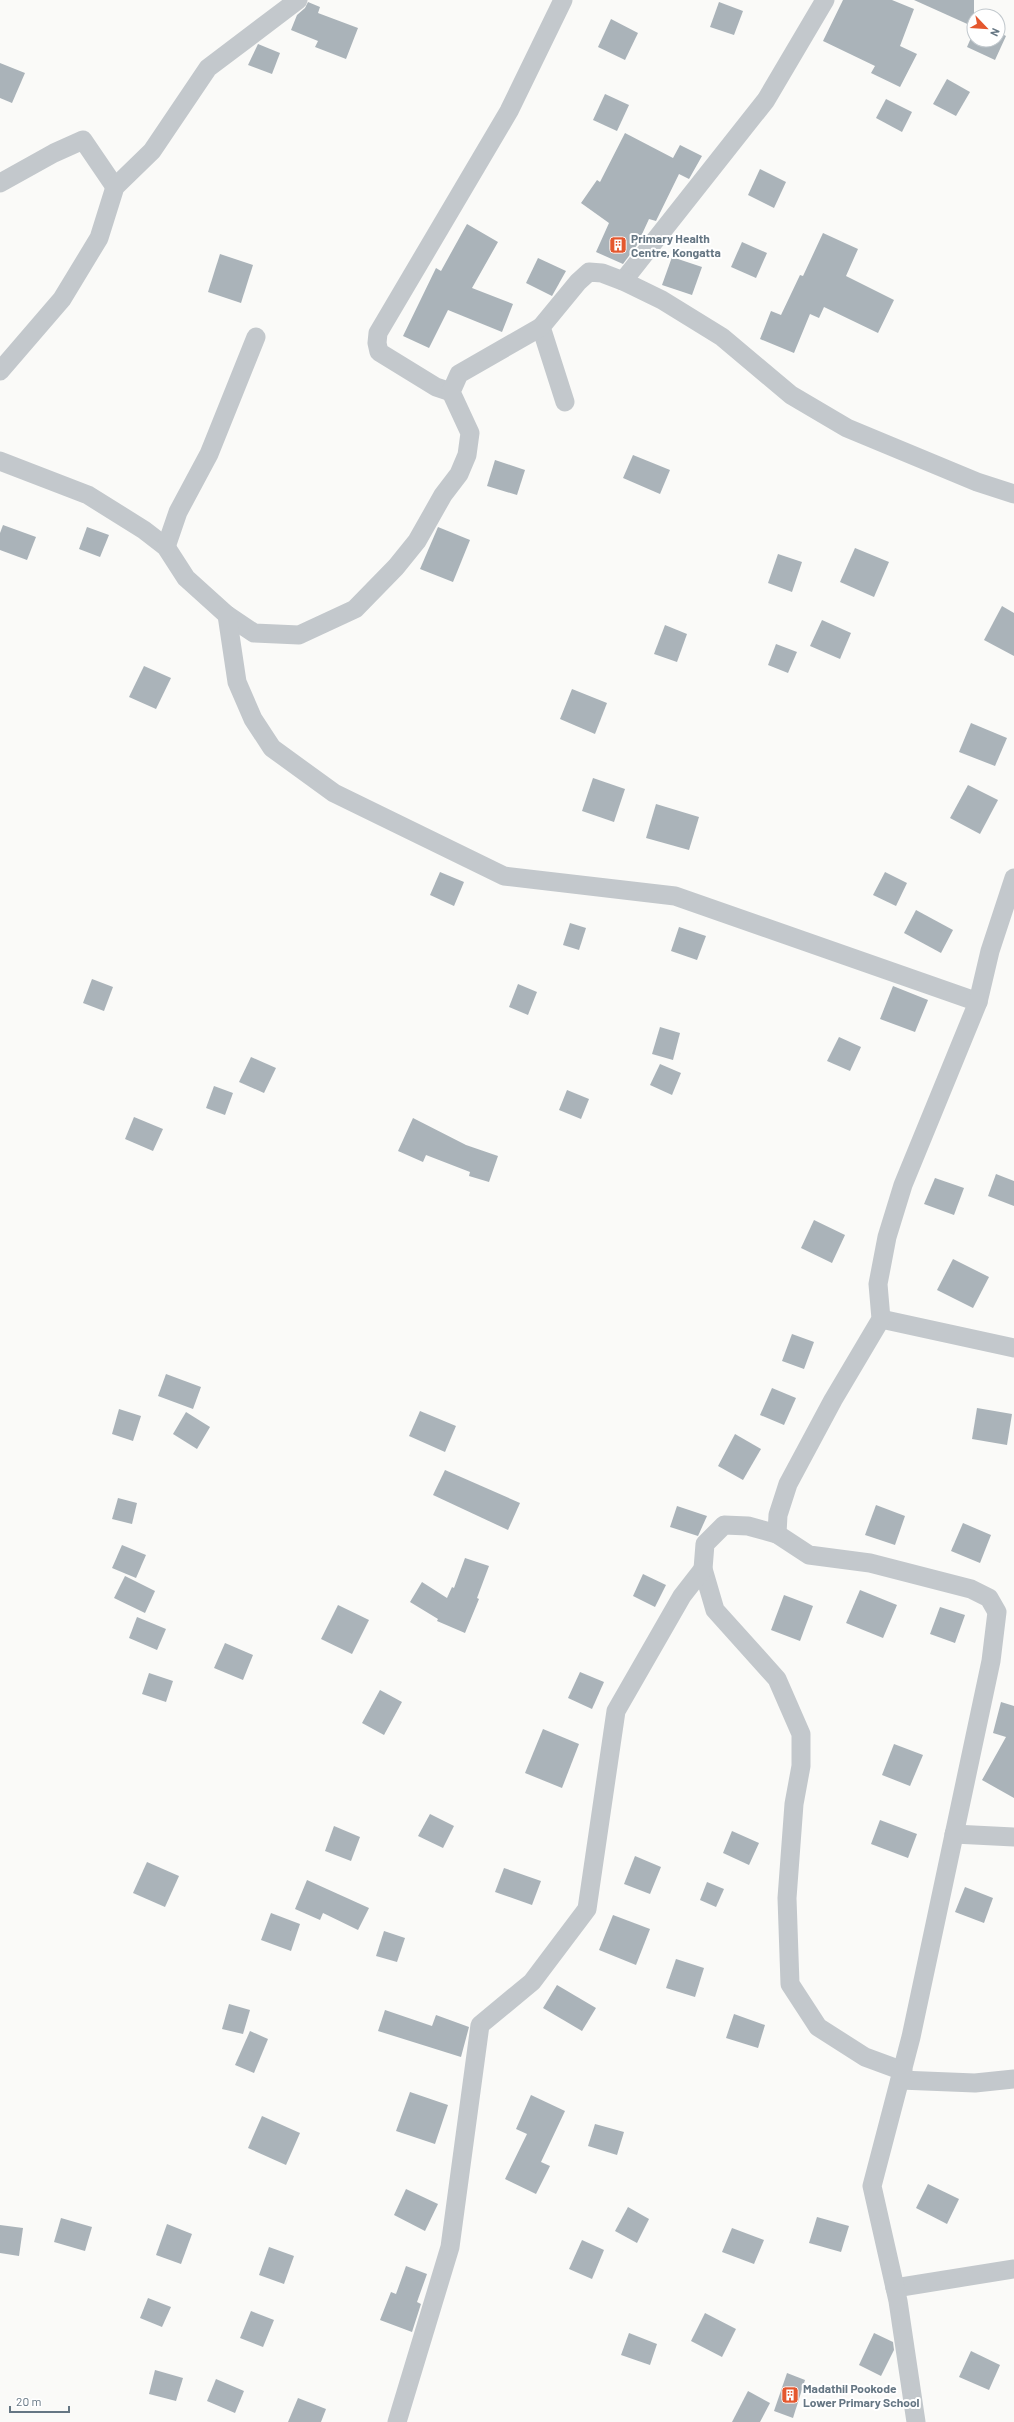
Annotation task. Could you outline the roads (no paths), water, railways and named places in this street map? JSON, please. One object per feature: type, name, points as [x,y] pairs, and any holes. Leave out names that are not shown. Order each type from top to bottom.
[{"type":"street","points":[[0,371],[62,299],[99,238],[115,187],[152,151],[208,68],[298,0]]},
{"type":"street","points":[[0,461],[88,495],[144,530],[166,547],[186,578],[227,615],[254,632],[299,635],[355,609],[396,567],[417,541],[443,495],[459,474],[467,455],[470,433],[451,392],[436,387],[379,352],[376,343],[378,334],[509,111],[563,0]]},
{"type":"street","points":[[623,281],[766,100],[825,0]]},
{"type":"street","points":[[0,183],[54,153],[83,140],[115,187]]},
{"type":"street","points":[[451,392],[460,374],[541,327],[578,282],[589,272],[602,273],[623,281],[662,300],[722,337],[791,395],[847,428],[977,482],[1014,494]]},
{"type":"street","points":[[541,327],[565,402]]},
{"type":"street","points":[[166,547],[178,512],[209,454],[256,337]]},
{"type":"street","points":[[227,615],[237,682],[253,719],[272,748],[334,793],[504,876],[675,896],[978,1002]]},
{"type":"street","points":[[777,1534],[778,1515],[788,1484],[833,1400],[881,1319],[878,1284],[890,1230],[904,1185],[978,1002],[990,951],[1014,878]]},
{"type":"street","points":[[881,1319],[1014,1348]]},
{"type":"street","points":[[916,2422],[895,2288],[872,2186],[902,2076],[991,1661],[997,1612],[989,1598],[971,1589],[870,1563],[809,1555],[777,1534],[748,1526],[724,1525],[705,1544],[703,1569],[715,1610],[777,1679],[801,1734],[801,1766],[794,1804],[787,1898],[790,1984],[818,2027],[865,2057],[902,2076],[975,2083],[1014,2079]]},
{"type":"street","points":[[397,2422],[450,2247],[480,2025],[532,1982],[587,1909],[616,1711],[682,1596],[703,1569]]},
{"type":"street","points":[[954,1834],[1014,1837]]},
{"type":"street","points":[[895,2288],[1014,2269]]},
{"type":"place","name":"Primary Health Centre, Kongatta","points":[[618,245]]},
{"type":"place","name":"Madathil Pookode Lower Primary School","points":[[790,2395]]}]
